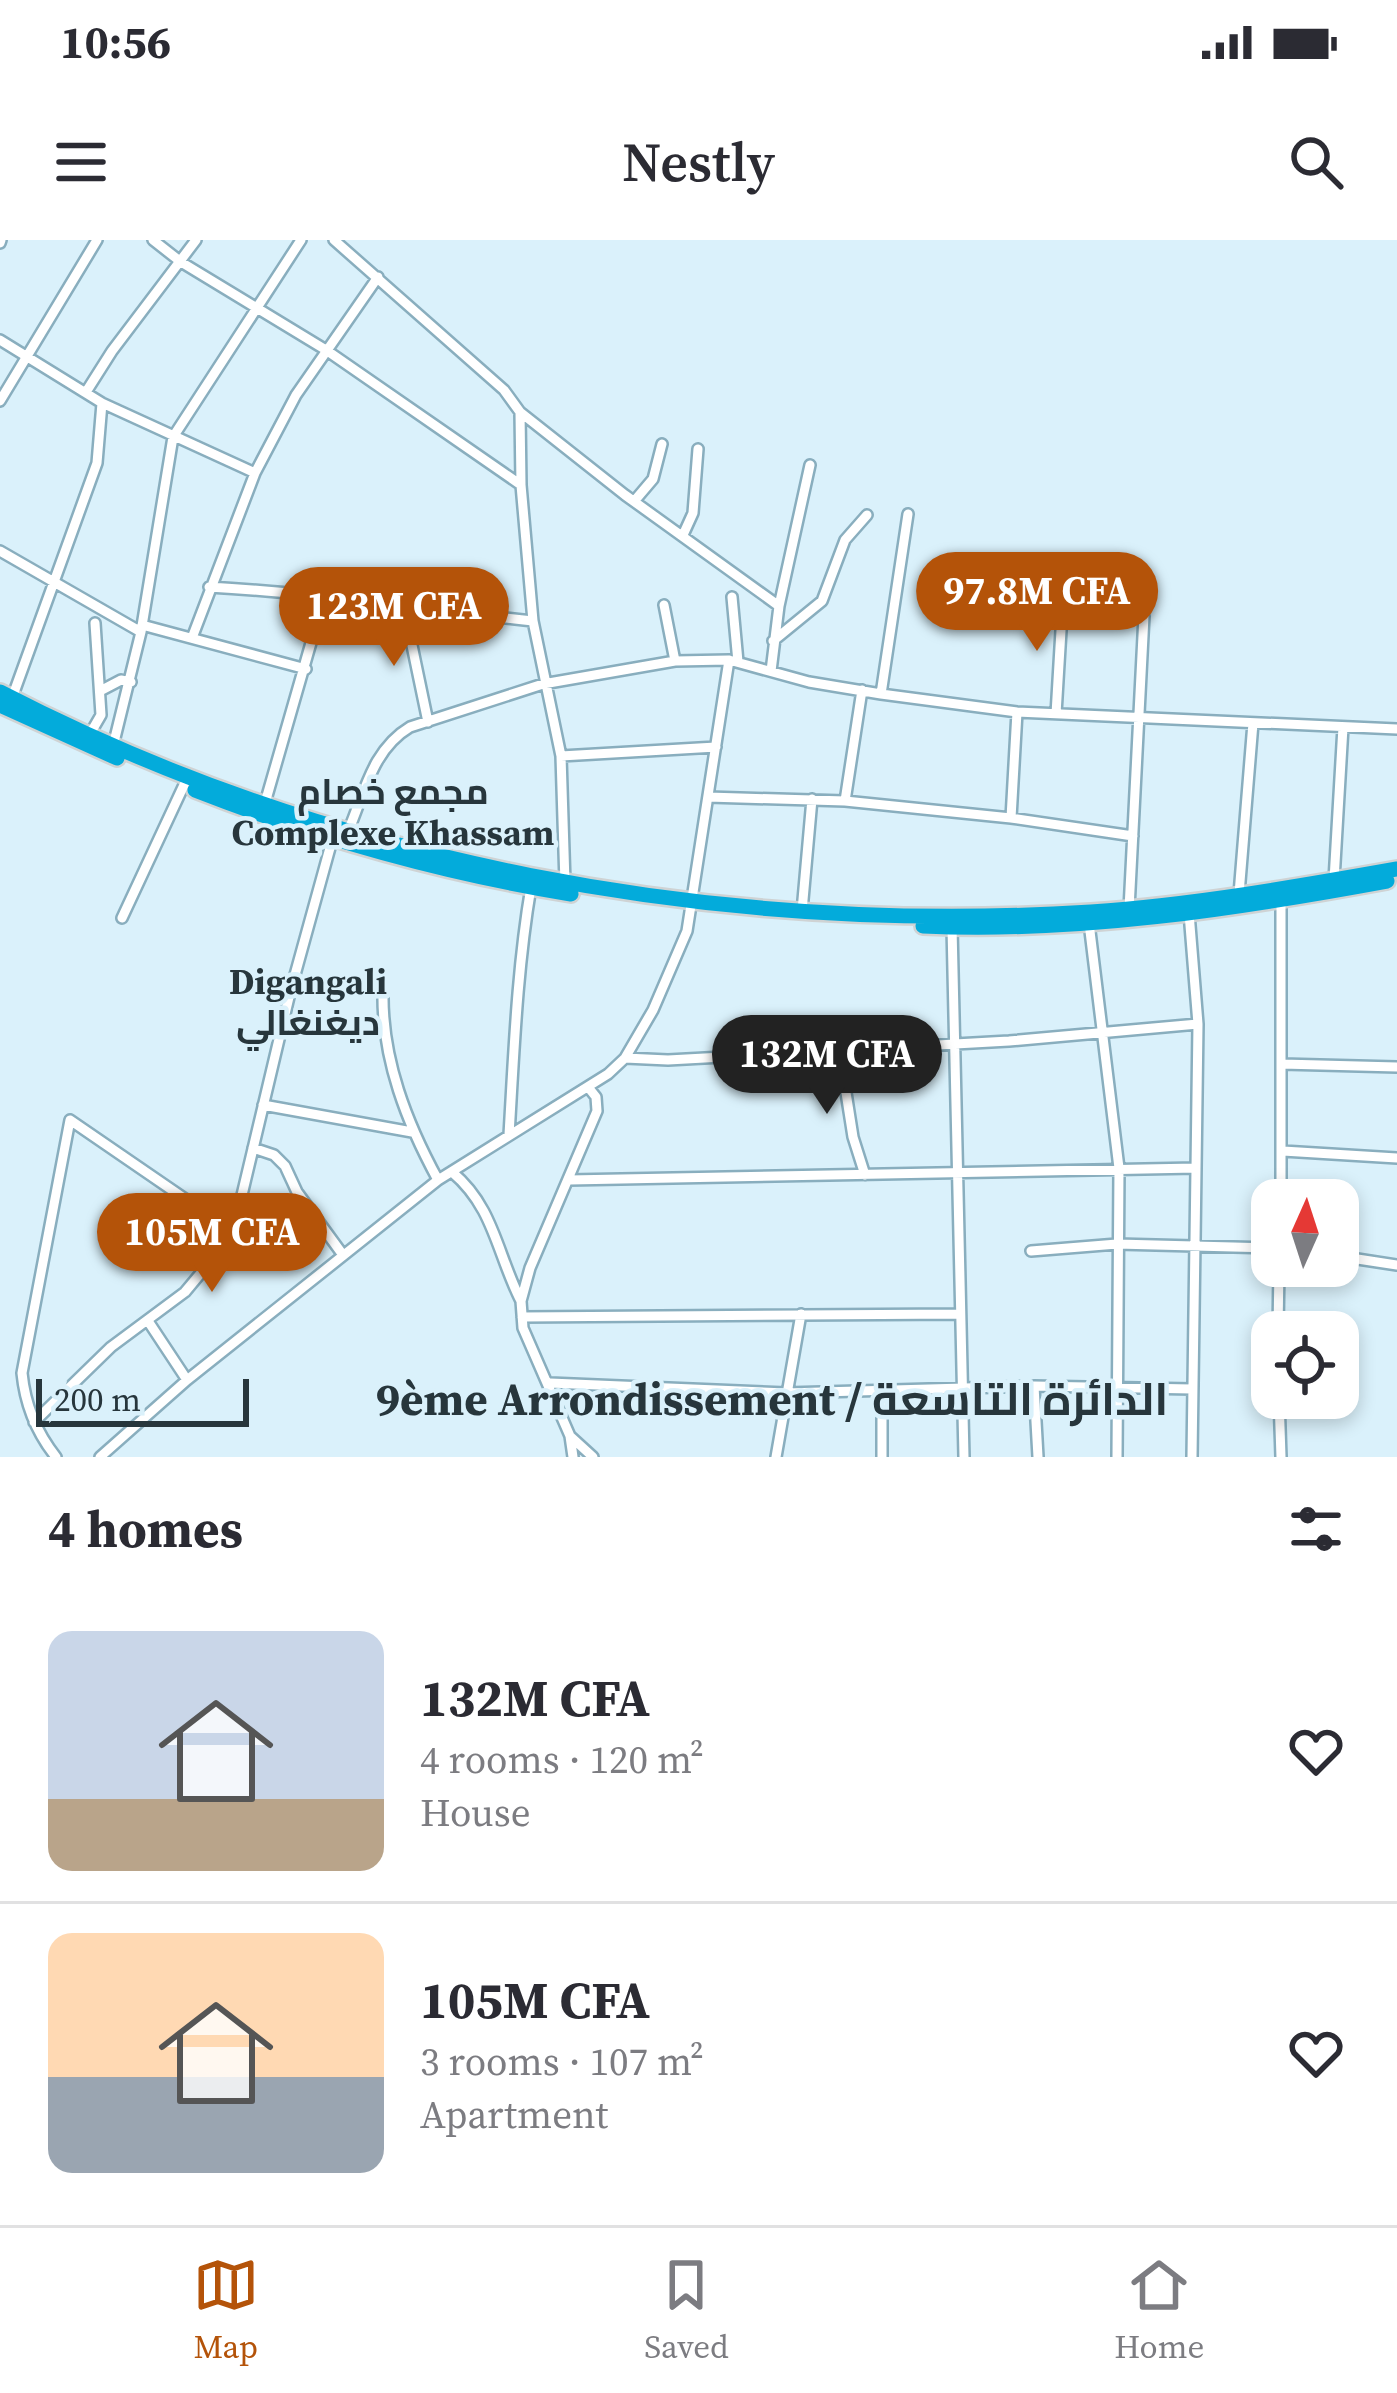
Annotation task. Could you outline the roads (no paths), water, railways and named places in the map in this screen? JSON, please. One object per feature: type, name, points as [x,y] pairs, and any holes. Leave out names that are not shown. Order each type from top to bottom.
[{"type":"highway","points":[[4,698],[113,746],[349,830],[443,856],[693,908],[939,916],[1129,909],[1397,869]]},
{"type":"highway","points":[[4,698],[62,736],[184,785],[333,837],[531,887],[693,908],[952,927],[1089,923],[1189,913],[1397,879]]},
{"type":"street","points":[[0,400],[97,240]]},
{"type":"street","points":[[153,240],[326,350],[521,485]]},
{"type":"street","points":[[86,392],[196,240]]},
{"type":"street","points":[[113,746],[131,682],[173,437],[301,240]]},
{"type":"street","points":[[334,240],[503,389],[520,412],[779,607]]},
{"type":"street","points":[[192,638],[254,473],[296,395],[378,278]]},
{"type":"street","points":[[0,340],[101,404],[254,473]]},
{"type":"street","points":[[4,698],[55,585],[97,463],[101,404]]},
{"type":"street","points":[[520,412],[533,621],[561,756],[565,883]]},
{"type":"street","points":[[636,499],[653,479],[662,444]]},
{"type":"street","points":[[683,535],[697,489],[698,449]]},
{"type":"street","points":[[771,671],[779,607],[810,465]]},
{"type":"street","points":[[881,694],[908,514]]},
{"type":"street","points":[[773,641],[822,601],[845,540],[867,515]]},
{"type":"street","points":[[0,551],[141,629],[306,669]]},
{"type":"street","points":[[209,587],[325,594],[533,621]]},
{"type":"street","points":[[265,803],[325,594]]},
{"type":"street","points":[[100,1457],[187,1380],[438,1180],[588,1087],[625,1058],[653,1010],[693,908],[733,661],[732,596]]},
{"type":"street","points":[[1056,714],[1063,598]]},
{"type":"street","points":[[664,605],[675,661]]},
{"type":"street","points":[[404,607],[428,722]]},
{"type":"street","points":[[1129,909],[1144,616]]},
{"type":"street","points":[[90,734],[101,715],[95,623]]},
{"type":"street","points":[[349,830],[390,739],[544,684],[675,661],[733,661],[881,694],[1017,712],[1397,729]]},
{"type":"street","points":[[100,692],[110,683],[131,682]]},
{"type":"street","points":[[845,801],[862,690]]},
{"type":"street","points":[[1012,818],[1017,712]]},
{"type":"street","points":[[1239,894],[1252,723]]},
{"type":"street","points":[[1334,880],[1343,727]]},
{"type":"street","points":[[561,756],[716,747]]},
{"type":"street","points":[[122,918],[184,785]]},
{"type":"street","points":[[708,797],[845,801],[1133,836]]},
{"type":"street","points":[[802,911],[812,799]]},
{"type":"street","points":[[34,1422],[111,1347],[185,1292],[210,1262],[242,1195],[333,837]]},
{"type":"street","points":[[509,1136],[519,1022],[518,967],[531,887]]},
{"type":"street","points":[[1281,901],[1281,1179]]},
{"type":"street","points":[[1189,913],[1198,1024],[1192,1457]]},
{"type":"street","points":[[1089,923],[1119,1168],[1117,1457]]},
{"type":"street","points":[[952,927],[964,1457]]},
{"type":"street","points":[[383,993],[387,1046],[412,1132],[438,1180]]},
{"type":"street","points":[[625,1058],[668,1060],[953,1044],[1198,1024]]},
{"type":"street","points":[[839,1048],[853,1137],[865,1175]]},
{"type":"street","points":[[1282,1064],[1397,1067]]},
{"type":"street","points":[[521,1301],[530,1268],[597,1111],[596,1097],[588,1087]]},
{"type":"street","points":[[263,1105],[412,1132]]},
{"type":"street","points":[[56,1457],[34,1422],[22,1373],[70,1120],[226,1227]]},
{"type":"street","points":[[253,1148],[274,1155],[284,1166],[343,1256]]},
{"type":"street","points":[[1282,1151],[1397,1158]]},
{"type":"street","points":[[569,1180],[1196,1168]]},
{"type":"street","points":[[452,1172],[484,1206],[521,1301],[523,1328],[570,1436],[573,1457]]},
{"type":"street","points":[[1031,1251],[1117,1244],[1251,1248]]},
{"type":"street","points":[[1359,1259],[1397,1265]]},
{"type":"street","points":[[776,1457],[801,1314]]},
{"type":"street","points":[[523,1317],[959,1314]]},
{"type":"street","points":[[148,1321],[187,1380]]},
{"type":"street","points":[[550,1383],[786,1393],[1034,1386],[1192,1389]]},
{"type":"street","points":[[1034,1386],[1038,1457]]},
{"type":"street","points":[[882,1390],[882,1457]]},
{"type":"street","points":[[1280,1419],[1281,1457]]},
{"type":"street","points":[[570,1436],[592,1457]]},
{"type":"district","name":"مجمع خصام Complexe Khassam","points":[[393,812]]},
{"type":"district","name":"Digangali ديغنغالي","points":[[308,1002]]},
{"type":"district","name":"9ème Arrondissement / الدائرة التاسعة","points":[[772,1399]]}]
